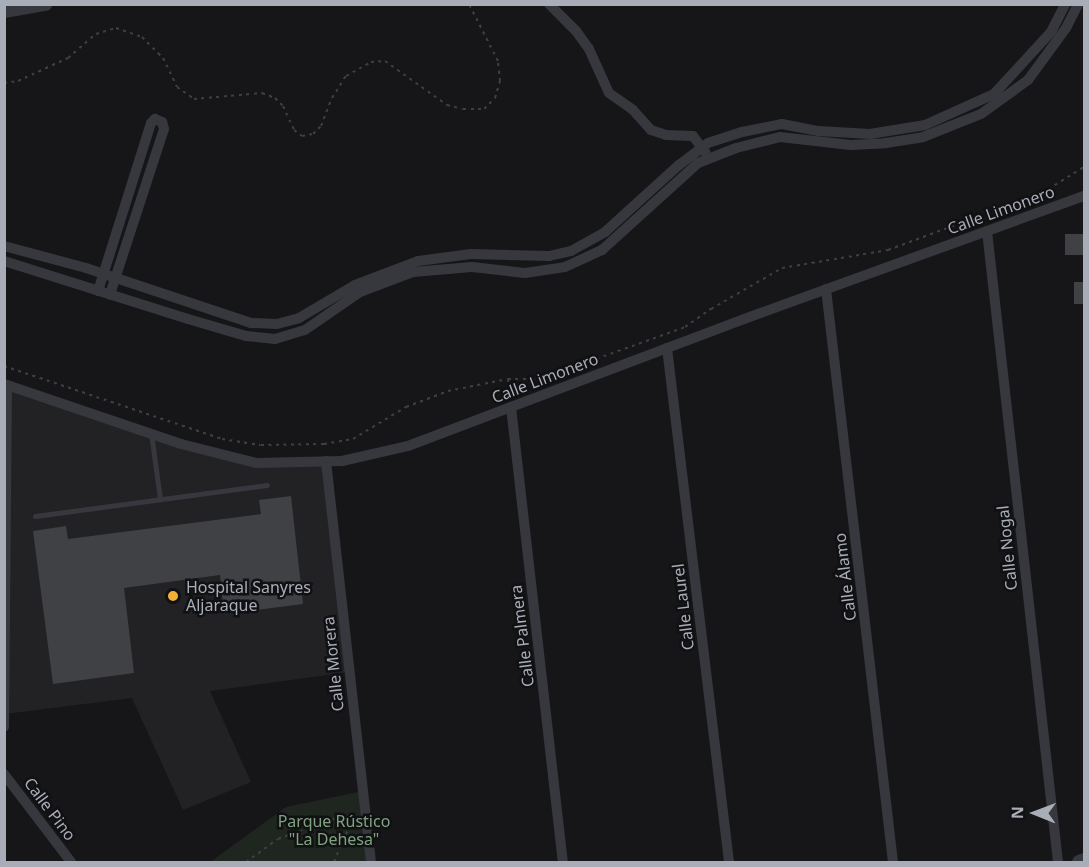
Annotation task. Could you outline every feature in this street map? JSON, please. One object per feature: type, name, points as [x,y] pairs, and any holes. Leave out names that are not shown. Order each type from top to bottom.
[{"type":"street","points":[[4,11],[45,4]]},
{"type":"street","points":[[549,4],[576,31],[589,49],[609,93],[633,110],[651,129],[666,135],[693,136],[703,147],[709,159]]},
{"type":"street","points":[[4,246],[103,274],[251,323],[278,324],[299,318],[355,285],[418,261],[471,254],[549,256],[571,250],[605,232],[679,165],[703,147],[742,132],[782,124],[818,131],[870,134],[925,125],[994,94],[1051,32],[1065,4]]},
{"type":"street","points":[[4,261],[246,336],[274,339],[305,330],[360,292],[413,272],[472,267],[525,273],[565,267],[602,250],[698,163],[736,148],[780,136],[851,145],[886,143],[923,137],[981,114],[1028,80],[1066,28],[1078,4]]},
{"type":"street","points":[[98,291],[151,123],[155,119],[162,122],[164,129],[110,294]]},
{"type":"street","name":"Calle Limonero","points":[[6,384],[181,444],[256,463],[342,461],[408,446],[826,289],[1084,196]]},
{"type":"street","name":"Calle Nogal","points":[[987,231],[1058,862]]},
{"type":"street","name":"Calle Álamo","points":[[826,289],[893,862]]},
{"type":"street","name":"Calle Laurel","points":[[668,348],[729,862]]},
{"type":"street","points":[[4,727],[6,384]]},
{"type":"street","name":"Calle Palmera","points":[[511,407],[563,862]]},
{"type":"street","name":"Calle Morera","points":[[326,461],[371,862]]},
{"type":"street","name":"Calle Pino","points":[[4,774],[71,862]]},
{"type":"street","points":[[1079,862],[1084,860]]},
{"type":"lane","points":[[151,433],[160,499]]},
{"type":"lane","points":[[35,516],[267,485]]},
{"type":"path","points":[[4,83],[18,81],[68,58],[96,34],[116,28],[142,38],[163,58],[177,87],[194,99],[262,93],[275,98],[282,106],[294,130],[302,136],[313,134],[321,126],[332,98],[346,76],[371,62],[385,61],[447,105],[463,109],[484,109],[495,98],[500,81],[498,61],[468,4]]},
{"type":"path","points":[[4,366],[222,439],[261,445],[312,447],[353,439],[406,407],[448,391],[508,379],[540,379],[685,327],[711,309],[782,268],[888,250],[1042,193],[1084,166]]},
{"type":"path","points":[[508,379],[511,407]]},
{"type":"path","points":[[246,862],[278,839],[325,820],[354,815],[334,862]]},
{"type":"shaded area","name":"Hospital Sanyres Aljaraque","points":[[7,385],[256,463],[326,461],[349,672],[210,691],[251,782],[183,810],[132,698],[5,714]]},
{"type":"green space","name":"Parque Rústico \"La Dehesa\"","points":[[363,791],[371,862],[210,862],[286,807]]},
{"type":"building","points":[[1065,234],[1084,234],[1084,255],[1065,255]]},
{"type":"building","points":[[1074,282],[1084,282],[1084,304],[1074,304]]},
{"type":"building","points":[[291,496],[303,604],[224,614],[220,575],[124,588],[134,673],[53,684],[33,531],[66,526],[68,539],[261,514],[259,500]]},
{"type":"place","name":"Hospital Sanyres Aljaraque","points":[[173,596]]}]
